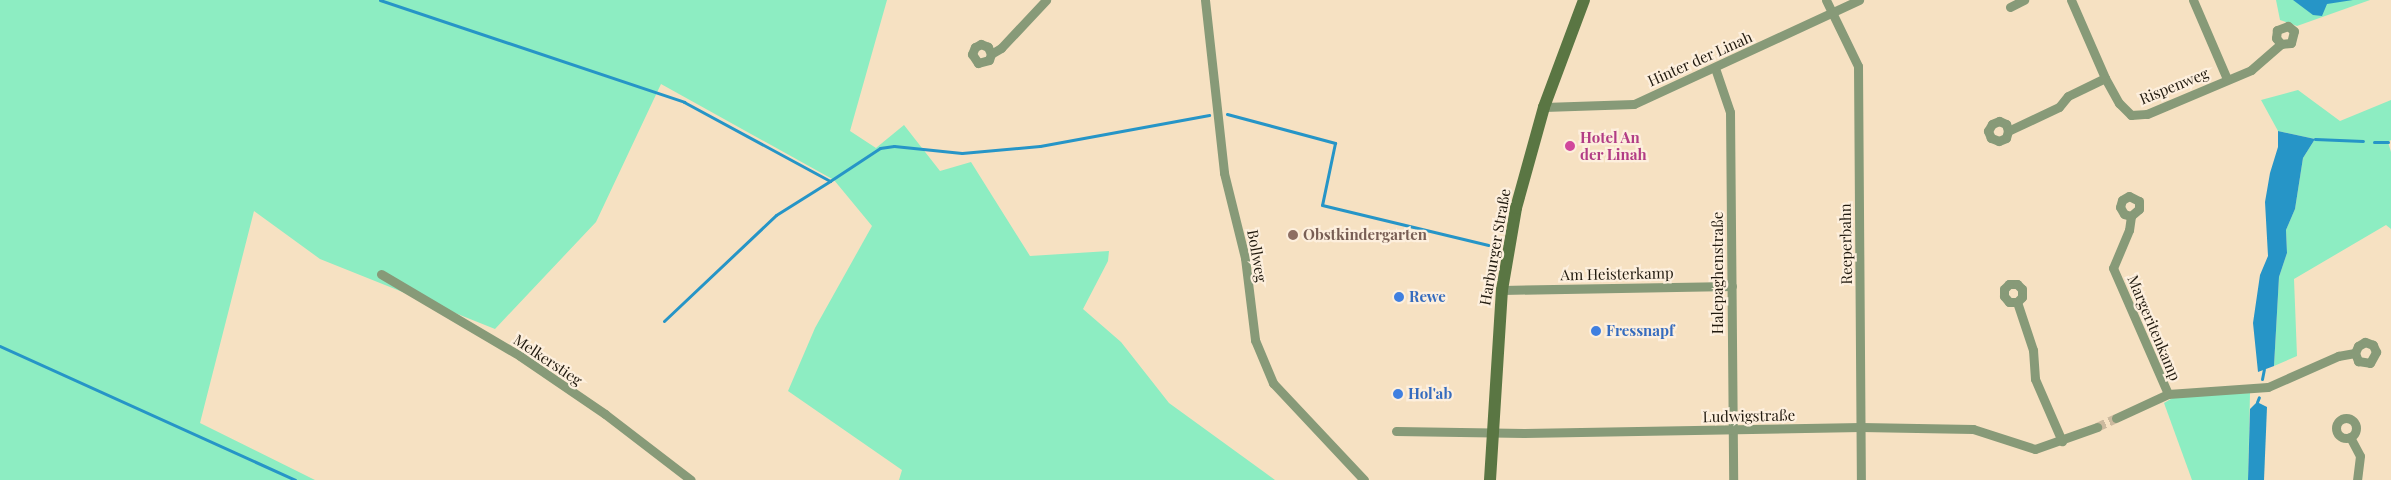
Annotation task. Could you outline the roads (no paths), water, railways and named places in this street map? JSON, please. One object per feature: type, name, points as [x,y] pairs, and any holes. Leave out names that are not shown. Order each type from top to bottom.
[{"type":"street","points":[[991,54],[1001,48],[1046,0]]},
{"type":"street","name":"Bollweg","points":[[1205,0],[1224,173],[1245,258],[1255,340],[1274,382],[1364,480]]},
{"type":"street","name":"Harburger Straße","points":[[1490,480],[1491,433],[1502,290],[1516,208],[1544,107],[1584,0]]},
{"type":"street","name":"Reeperbahn","points":[[1826,0],[1858,66],[1861,480]]},
{"type":"street","name":"Hinter der Linah","points":[[1544,107],[1634,104],[1859,0]]},
{"type":"street","points":[[2010,7],[2024,0]]},
{"type":"street","points":[[2008,131],[2059,107],[2068,96],[2105,78],[2072,0]]},
{"type":"street","name":"Rispenweg","points":[[2193,0],[2227,79]]},
{"type":"street","name":"Rispenweg","points":[[2105,78],[2119,103],[2131,115],[2146,114],[2251,70],[2281,44]]},
{"type":"street","name":"Halepaghenstraße","points":[[1715,68],[1730,112],[1733,480]]},
{"type":"street","name":"Margeritenkamp","points":[[2131,216],[2129,230],[2114,268],[2168,394]]},
{"type":"street","name":"Melkerstieg","points":[[381,274],[520,356],[605,414],[691,480]]},
{"type":"street","name":"Am Heisterkamp","points":[[1502,290],[1732,286]]},
{"type":"street","points":[[2017,302],[2033,350],[2035,379],[2062,441]]},
{"type":"street","points":[[2116,418],[2168,394],[2268,387],[2338,356],[2355,353]]},
{"type":"street","name":"Ludwigstraße","points":[[1396,431],[1491,433],[1861,427],[1974,429],[2035,448],[2062,441],[2097,427]]},
{"type":"street","points":[[2350,437],[2360,456],[2357,480]]},
{"type":"water","points":[[2293,0],[2353,0],[2327,4],[2322,16],[2313,15]]},
{"type":"water","points":[[2278,131],[2315,139],[2303,158],[2295,209],[2286,230],[2287,253],[2279,277],[2274,366],[2258,372],[2253,323],[2260,275],[2268,256],[2265,202],[2270,173],[2278,147]]},
{"type":"water","points":[[2257,402],[2267,407],[2264,480],[2248,480],[2250,409]]},
{"type":"waterway","points":[[380,0],[684,102],[830,181],[880,148],[894,146],[962,153],[1040,146],[1209,115]]},
{"type":"waterway","points":[[1227,114],[1335,143],[1322,205],[1488,245]]},
{"type":"waterway","points":[[2315,139],[2363,141]]},
{"type":"waterway","points":[[2374,142],[2388,142]]},
{"type":"waterway","points":[[664,321],[776,215],[830,181]]},
{"type":"waterway","points":[[0,346],[295,480]]},
{"type":"waterway","points":[[2262,379],[2264,369]]},
{"type":"waterway","points":[[2257,402],[2259,397]]},
{"type":"tunnel","points":[[2097,427],[2116,418]]},
{"type":"place","name":"Hotel An der Linah","points":[[1570,146]]},
{"type":"place","name":"Obstkindergarten","points":[[1293,235]]},
{"type":"place","name":"Rewe","points":[[1399,297]]},
{"type":"place","name":"Fressnapf","points":[[1596,331]]},
{"type":"place","name":"Hol'ab","points":[[1398,394]]}]
